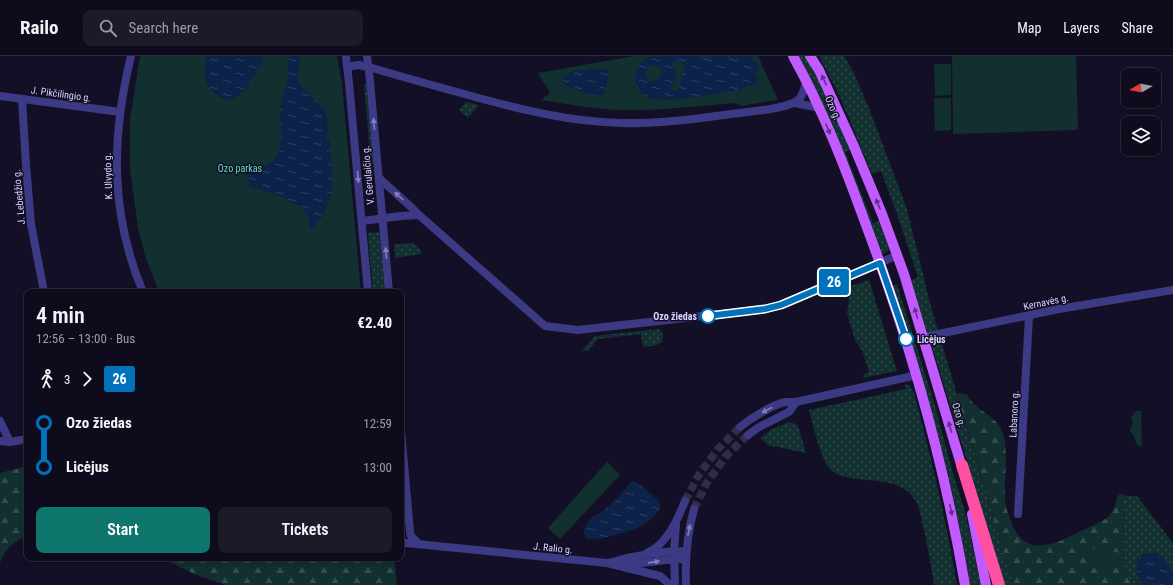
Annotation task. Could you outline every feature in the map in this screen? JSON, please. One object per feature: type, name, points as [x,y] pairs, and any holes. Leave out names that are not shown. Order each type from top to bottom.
[{"type":"highway","points":[[962,464],[999,585]]},
{"type":"main road","name":"Ozo g.","points":[[793,56],[820,108],[855,195],[880,263],[917,375],[942,472],[965,585]]},
{"type":"main road","name":"Ozo g.","points":[[810,56],[819,70],[853,144],[898,255],[962,464],[986,585]]},
{"type":"street","name":"K. Ulvydo g.","points":[[131,56],[120,112],[117,153],[117,182],[120,209],[128,248],[142,289]]},
{"type":"street","name":"V. Gerulaičio g.","points":[[346,56],[368,289]]},
{"type":"street","name":"V. Gerulaičio g.","points":[[367,56],[389,289]]},
{"type":"street","points":[[347,67],[358,65],[369,67],[489,101],[534,112],[608,123],[685,120],[769,109],[795,103],[820,108]]},
{"type":"street","points":[[795,103],[800,98],[807,81]]},
{"type":"street","name":"J. Pikčilingio g.","points":[[0,96],[120,112]]},
{"type":"street","name":"J. Lebedžio g.","points":[[22,99],[31,224],[43,289]]},
{"type":"street","points":[[379,178],[545,326],[563,329],[583,329],[765,309],[781,305],[898,255]]},
{"type":"street","points":[[362,221],[419,215]]},
{"type":"street","name":"Kernavės g.","points":[[924,337],[1073,307],[1173,290]]},
{"type":"street","name":"Labanoro g.","points":[[1018,514],[1029,316]]},
{"type":"street","points":[[740,427],[768,409],[785,402],[796,402],[917,375]]},
{"type":"street","points":[[748,435],[758,427],[789,412],[796,402]]},
{"type":"street","points":[[0,421],[10,442]]},
{"type":"street","points":[[0,441],[10,442],[24,440]]},
{"type":"street","points":[[404,464],[410,532],[411,536],[418,543]]},
{"type":"street","points":[[638,556],[656,548],[661,544],[676,522],[685,501]]},
{"type":"street","points":[[686,585],[686,555],[694,509]]},
{"type":"street","points":[[675,585],[674,555],[676,522]]},
{"type":"street","points":[[404,538],[410,532]]},
{"type":"street","points":[[404,541],[418,543]]},
{"type":"street","name":"J. Ralio g.","points":[[418,543],[607,563],[618,566],[674,555],[686,555]]},
{"type":"street","points":[[607,563],[638,556],[674,555]]},
{"type":"street","points":[[618,566],[660,576],[670,585]]},
{"type":"green space","name":"Ozo parkas","points":[[140,56],[337,56],[342,83],[361,289],[158,289],[146,259],[138,228],[130,169],[130,119]]},
{"type":"green space","points":[[634,56],[758,56],[778,100],[741,106],[736,103],[649,110],[620,110],[600,109],[541,100],[550,93],[538,73]]},
{"type":"green space","points":[[798,56],[807,56],[851,149],[845,152],[873,223],[879,221],[889,249],[887,252],[882,254],[824,106]]},
{"type":"green space","points":[[819,56],[844,56],[853,71],[869,108],[907,209],[931,307],[997,530],[1015,585],[1001,585],[987,539],[978,495],[911,280],[918,277],[897,214],[881,171],[872,174],[840,97]]},
{"type":"green space","points":[[952,56],[1076,56],[1078,129],[953,134]]},
{"type":"green space","points":[[934,64],[951,64],[951,95],[935,96]]},
{"type":"green space","points":[[364,84],[366,85],[374,164],[371,164]]},
{"type":"green space","points":[[934,98],[951,98],[951,130],[935,131]]},
{"type":"green space","points":[[466,102],[479,105],[468,118],[459,110]]},
{"type":"green space","points":[[379,232],[385,289],[373,289],[368,233]]},
{"type":"green space","points":[[413,243],[422,251],[421,254],[395,258],[394,244]]},
{"type":"green space","points":[[869,280],[897,371],[863,378],[864,374],[869,372],[862,350],[860,350],[858,343],[856,343],[847,313],[851,286]]},
{"type":"green space","points":[[897,284],[936,409],[965,511],[981,585],[970,585],[948,475],[929,403],[893,286]]},
{"type":"green space","points":[[658,329],[662,332],[663,337],[661,343],[655,345],[643,347],[641,334],[598,339],[588,351],[582,351],[595,336]]},
{"type":"green space","points":[[905,384],[910,386],[914,393],[943,512],[957,585],[934,585],[920,512],[913,497],[905,489],[894,484],[846,477],[836,474],[826,463],[809,410],[906,389]]},
{"type":"green space","points":[[957,393],[967,394],[974,404],[996,422],[1002,431],[1006,454],[1006,504],[1016,532],[1022,540],[1038,546],[1065,539],[1105,519],[1113,510],[1118,495],[1122,494],[1126,496],[1123,552],[1126,574],[1131,585],[1015,585],[997,530]]},
{"type":"green space","points":[[1136,411],[1141,411],[1142,447],[1137,445],[1130,430],[1133,422],[1131,418]]},
{"type":"green space","points":[[789,422],[798,426],[806,453],[768,445],[760,438],[772,429]]},
{"type":"green space","points":[[607,462],[620,475],[560,539],[548,528]]},
{"type":"green space","points":[[24,467],[24,538],[10,546],[0,563],[0,473]]},
{"type":"green space","points":[[1126,496],[1137,496],[1173,543],[1173,573],[1163,559],[1146,553],[1138,559],[1137,573],[1139,579],[1144,585],[1131,585],[1126,574],[1123,552],[1123,535]]},
{"type":"green space","points":[[1099,548],[1120,553],[1116,568],[1084,557],[1086,551]]},
{"type":"green space","points":[[168,561],[394,561],[397,585],[225,585],[194,574]]},
{"type":"water","points":[[206,56],[263,56],[262,62],[246,87],[238,96],[228,100],[217,96],[206,81]]},
{"type":"water","points":[[291,56],[301,56],[298,72],[299,83],[324,110],[328,123],[332,162],[332,186],[326,209],[312,229],[310,229],[307,215],[302,208],[280,196],[249,186],[247,178],[248,173],[273,161],[280,148],[280,108],[288,78],[289,58]]},
{"type":"water","points":[[700,56],[700,58],[703,59],[713,56],[726,56],[728,60],[731,59],[730,56],[749,56],[760,66],[756,75],[759,80],[740,89],[706,96],[671,99],[649,98],[642,93],[638,87],[636,83],[636,74],[639,65],[649,57]],"holes":[[[678,60],[682,62],[686,68],[681,75],[680,86],[678,90],[675,91],[671,88],[677,73],[673,69],[672,65],[674,61]],[[653,65],[660,67],[662,71],[661,75],[651,82],[646,78],[645,73],[646,70]]]},
{"type":"water","points":[[605,69],[609,72],[608,80],[605,92],[601,95],[595,96],[568,87],[563,82],[568,74],[577,70]]},
{"type":"water","points":[[632,481],[640,485],[659,501],[660,507],[656,514],[638,528],[598,539],[592,540],[586,538],[584,531],[589,520],[609,506]]},
{"type":"water","points":[[1146,553],[1155,553],[1163,559],[1173,573],[1173,585],[1144,585],[1136,568],[1139,559]]},
{"type":"tunnel","points":[[685,501],[698,476],[718,449],[740,427]]},
{"type":"tunnel","points":[[694,509],[706,484],[726,456],[748,435]]},
{"type":"bus line","name":"26","points":[[708,316],[765,309],[781,305],[880,263],[906,339]]},
{"type":"place","name":"Ozo žiedas","points":[[708,316]]},
{"type":"place","name":"Licėjus","points":[[906,339]]}]
